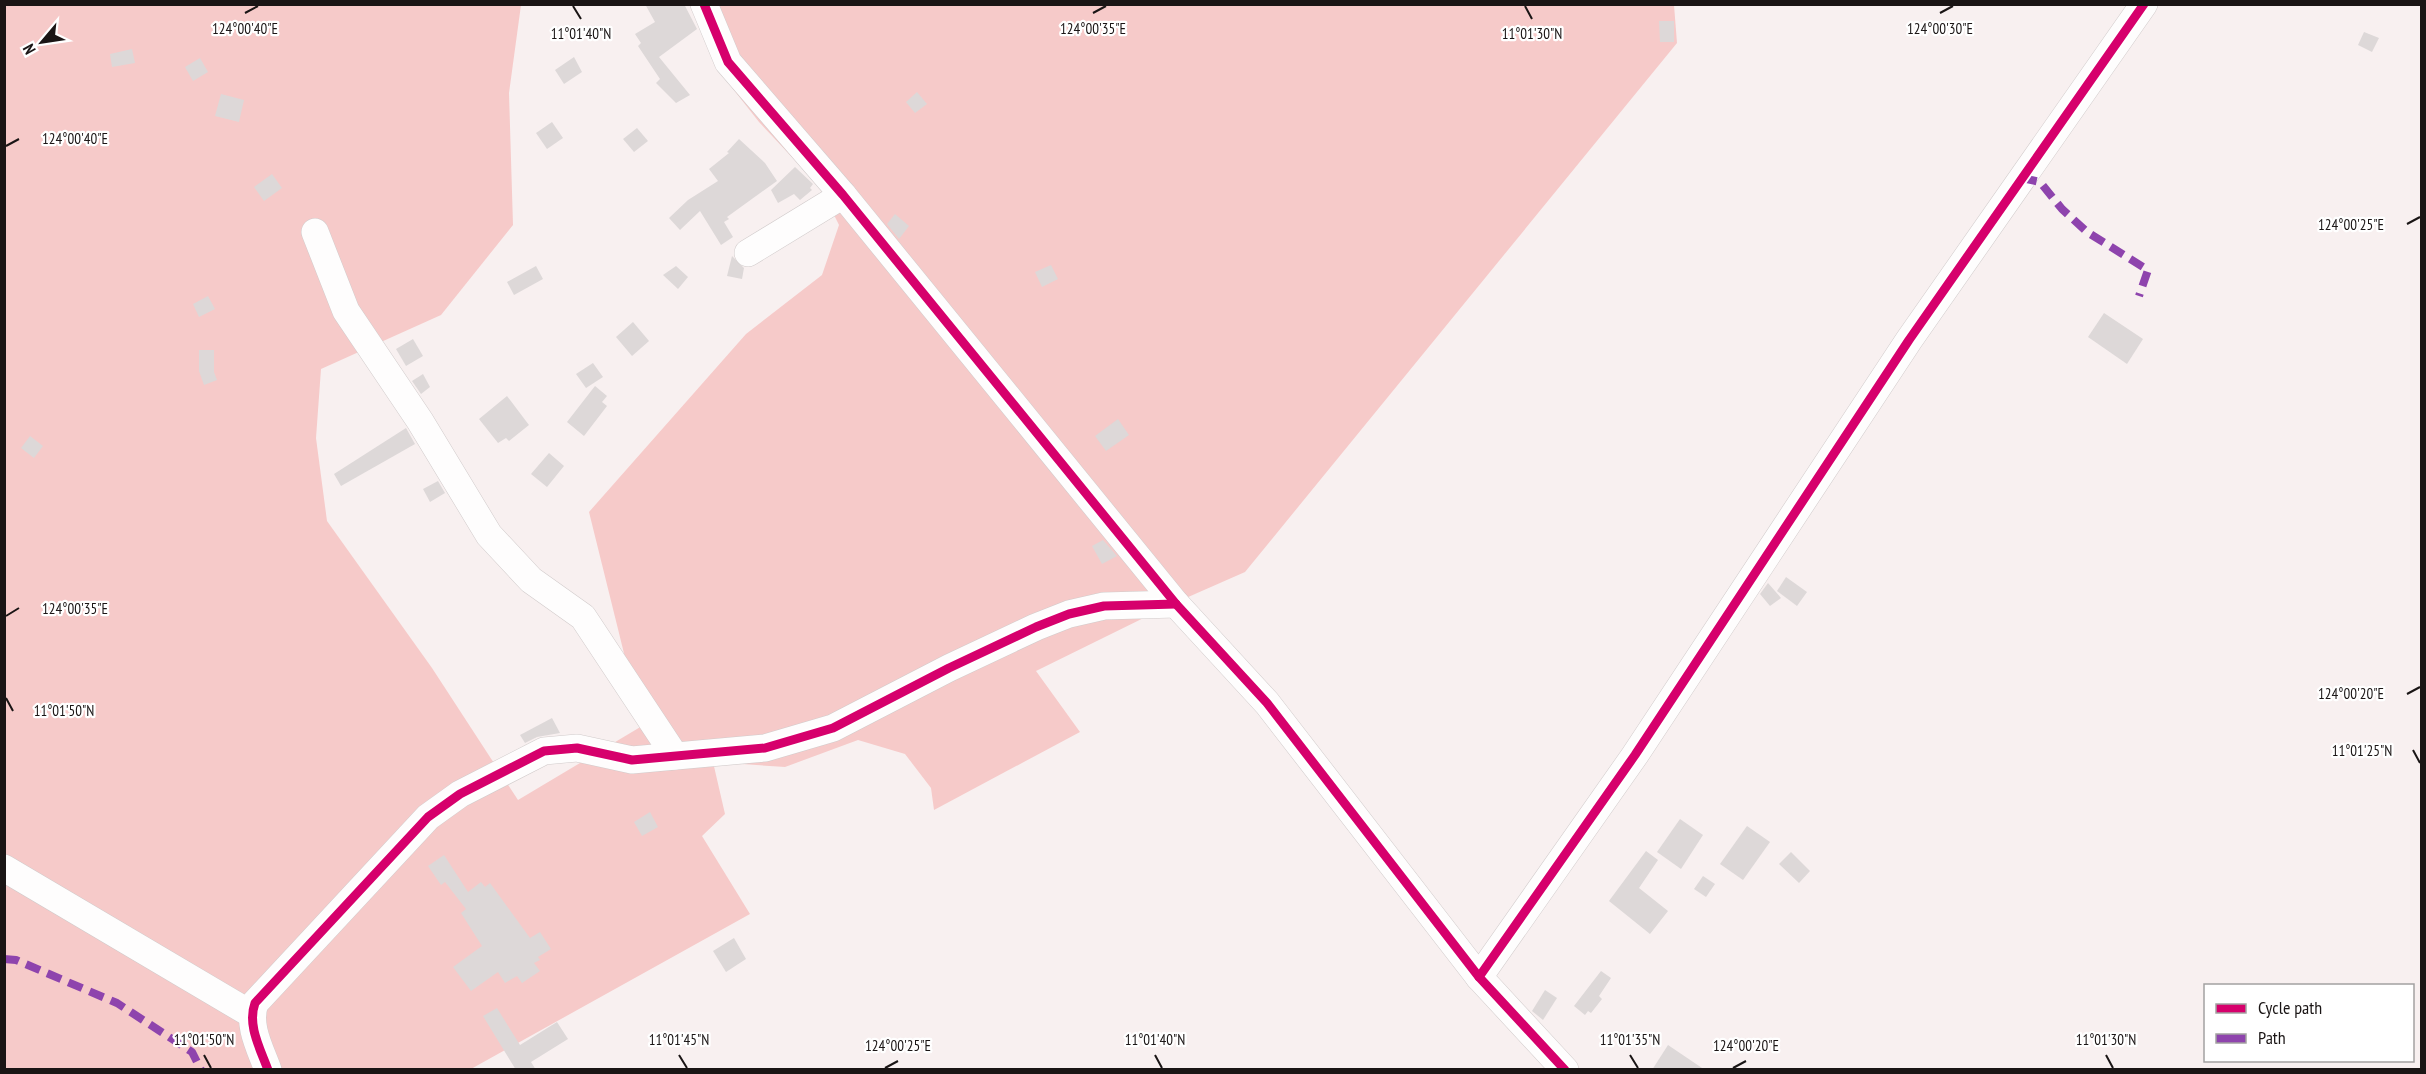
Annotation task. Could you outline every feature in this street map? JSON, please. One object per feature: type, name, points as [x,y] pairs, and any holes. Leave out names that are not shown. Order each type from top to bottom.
[{"type":"street","points":[[704,4],[728,62],[843,195],[1176,604],[1267,703],[1479,977],[1565,1070]]},
{"type":"street","points":[[1479,977],[1635,755],[1909,340],[2144,4]]},
{"type":"street","points":[[747,253],[843,195]]},
{"type":"street","points":[[315,232],[346,311],[420,421],[489,536],[531,580],[583,617],[675,756]]},
{"type":"street","points":[[268,1070],[254,1032],[251,1014],[255,1003],[428,817],[460,794],[544,751],[577,748],[632,760],[703,756],[765,748],[833,728],[949,668],[1069,614],[1104,606],[1176,604]]},
{"type":"street","points":[[4,868],[251,1014]]},
{"type":"shaded area","points":[[5,5],[521,5],[509,93],[513,225],[441,315],[321,369],[316,438],[327,521],[432,668],[518,800],[642,726],[589,512],[746,334],[822,275],[839,225],[820,187],[759,122],[715,66],[694,5],[1674,5],[1677,43],[1245,572],[1170,605],[1036,671],[1080,732],[934,810],[931,788],[905,754],[858,740],[785,767],[713,762],[725,814],[702,836],[750,914],[471,1069],[5,1070]]},
{"type":"building","points":[[645,4],[684,4],[697,29],[659,57],[690,95],[676,103],[656,83],[660,79],[638,46],[641,43],[635,34],[655,22]]},
{"type":"building","points":[[1659,21],[1674,21],[1674,42],[1660,42]]},
{"type":"building","points":[[2364,32],[2379,38],[2372,52],[2358,45]]},
{"type":"building","points":[[132,49],[135,63],[112,67],[110,54]]},
{"type":"building","points":[[574,57],[582,72],[564,84],[555,70]]},
{"type":"building","points":[[200,58],[208,72],[193,81],[185,67]]},
{"type":"building","points":[[917,92],[927,104],[915,113],[906,102]]},
{"type":"building","points":[[221,94],[244,100],[239,122],[215,116]]},
{"type":"building","points":[[552,122],[563,138],[547,149],[536,133]]},
{"type":"building","points":[[637,128],[648,141],[634,152],[623,139]]},
{"type":"building","points":[[739,139],[765,163],[777,181],[727,217],[729,219],[724,222],[733,237],[721,245],[700,211],[680,230],[669,218],[688,200],[718,181],[709,169],[729,153],[727,152]]},
{"type":"building","points":[[795,167],[813,184],[810,188],[812,190],[800,200],[794,194],[778,203],[771,190]]},
{"type":"building","points":[[272,174],[282,188],[264,201],[254,187]]},
{"type":"building","points":[[895,214],[909,226],[899,239],[887,224]]},
{"type":"building","points":[[732,256],[744,268],[742,279],[727,276]]},
{"type":"building","points":[[1051,265],[1058,279],[1042,287],[1035,272]]},
{"type":"building","points":[[536,266],[543,279],[514,295],[507,282]]},
{"type":"building","points":[[676,266],[688,277],[678,289],[663,275]]},
{"type":"building","points":[[208,296],[215,309],[199,317],[193,304]]},
{"type":"building","points":[[2104,313],[2143,339],[2127,364],[2088,337]]},
{"type":"building","points":[[633,322],[649,341],[632,356],[616,337]]},
{"type":"building","points":[[413,339],[423,356],[406,366],[396,349]]},
{"type":"building","points":[[199,350],[214,350],[214,372],[217,380],[204,385],[199,371]]},
{"type":"building","points":[[593,363],[603,377],[586,388],[576,374]]},
{"type":"building","points":[[423,374],[430,387],[421,394],[412,381]]},
{"type":"building","points":[[595,386],[607,396],[602,402],[607,406],[584,436],[567,422]]},
{"type":"building","points":[[507,396],[529,425],[509,441],[506,438],[498,443],[479,419]]},
{"type":"building","points":[[1118,419],[1129,435],[1106,451],[1095,436]]},
{"type":"building","points":[[406,428],[415,444],[341,486],[334,474]]},
{"type":"building","points":[[30,436],[43,446],[34,458],[21,448]]},
{"type":"building","points":[[549,453],[564,466],[547,487],[531,474]]},
{"type":"building","points":[[438,481],[445,493],[430,502],[423,489]]},
{"type":"building","points":[[1103,540],[1117,556],[1102,564],[1092,546]]},
{"type":"building","points":[[1786,577],[1807,592],[1797,606],[1777,591]]},
{"type":"building","points":[[1768,583],[1781,598],[1770,606],[1760,594]]},
{"type":"building","points":[[552,718],[560,733],[537,737],[525,743],[520,735]]},
{"type":"building","points":[[650,812],[658,827],[642,836],[634,822]]},
{"type":"building","points":[[1680,819],[1703,835],[1681,869],[1657,852]]},
{"type":"building","points":[[1747,826],[1770,842],[1743,880],[1720,864]]},
{"type":"building","points":[[1646,851],[1658,860],[1639,888],[1668,911],[1650,934],[1609,901]]},
{"type":"building","points":[[1791,852],[1810,871],[1799,883],[1779,864]]},
{"type":"building","points":[[444,855],[468,892],[481,882],[485,887],[490,883],[530,938],[540,932],[551,949],[538,957],[540,960],[534,963],[540,971],[522,983],[517,976],[505,983],[498,972],[471,991],[453,967],[482,946],[461,913],[466,909],[445,882],[441,885],[428,866]]},
{"type":"building","points":[[1703,876],[1715,884],[1706,897],[1694,889]]},
{"type":"building","points":[[734,938],[746,959],[726,972],[713,951]]},
{"type":"building","points":[[1601,971],[1611,978],[1599,996],[1602,999],[1591,1013],[1588,1011],[1585,1015],[1574,1006]]},
{"type":"building","points":[[1545,990],[1557,998],[1543,1020],[1532,1011]]},
{"type":"building","points":[[497,1008],[520,1045],[557,1022],[568,1039],[531,1062],[536,1070],[516,1070],[483,1016]]},
{"type":"building","points":[[1668,1045],[1705,1070],[1652,1070]]},
{"type":"marked path","points":[[2022,178],[2040,182],[2062,209],[2087,232],[2148,270],[2139,296]]},
{"type":"marked path","points":[[4,959],[16,960],[117,1003],[192,1052],[201,1070]]},
{"type":"cycle path","points":[[704,4],[728,62],[843,195],[1176,604],[1267,703],[1479,977],[1565,1070]]},
{"type":"cycle path","points":[[1479,977],[1635,755],[1909,340],[2144,4]]},
{"type":"cycle path","points":[[268,1070],[253,1028],[255,1003],[428,817],[460,794],[544,751],[577,748],[632,760],[765,748],[833,728],[949,668],[1069,614],[1104,606],[1176,604]]}]
